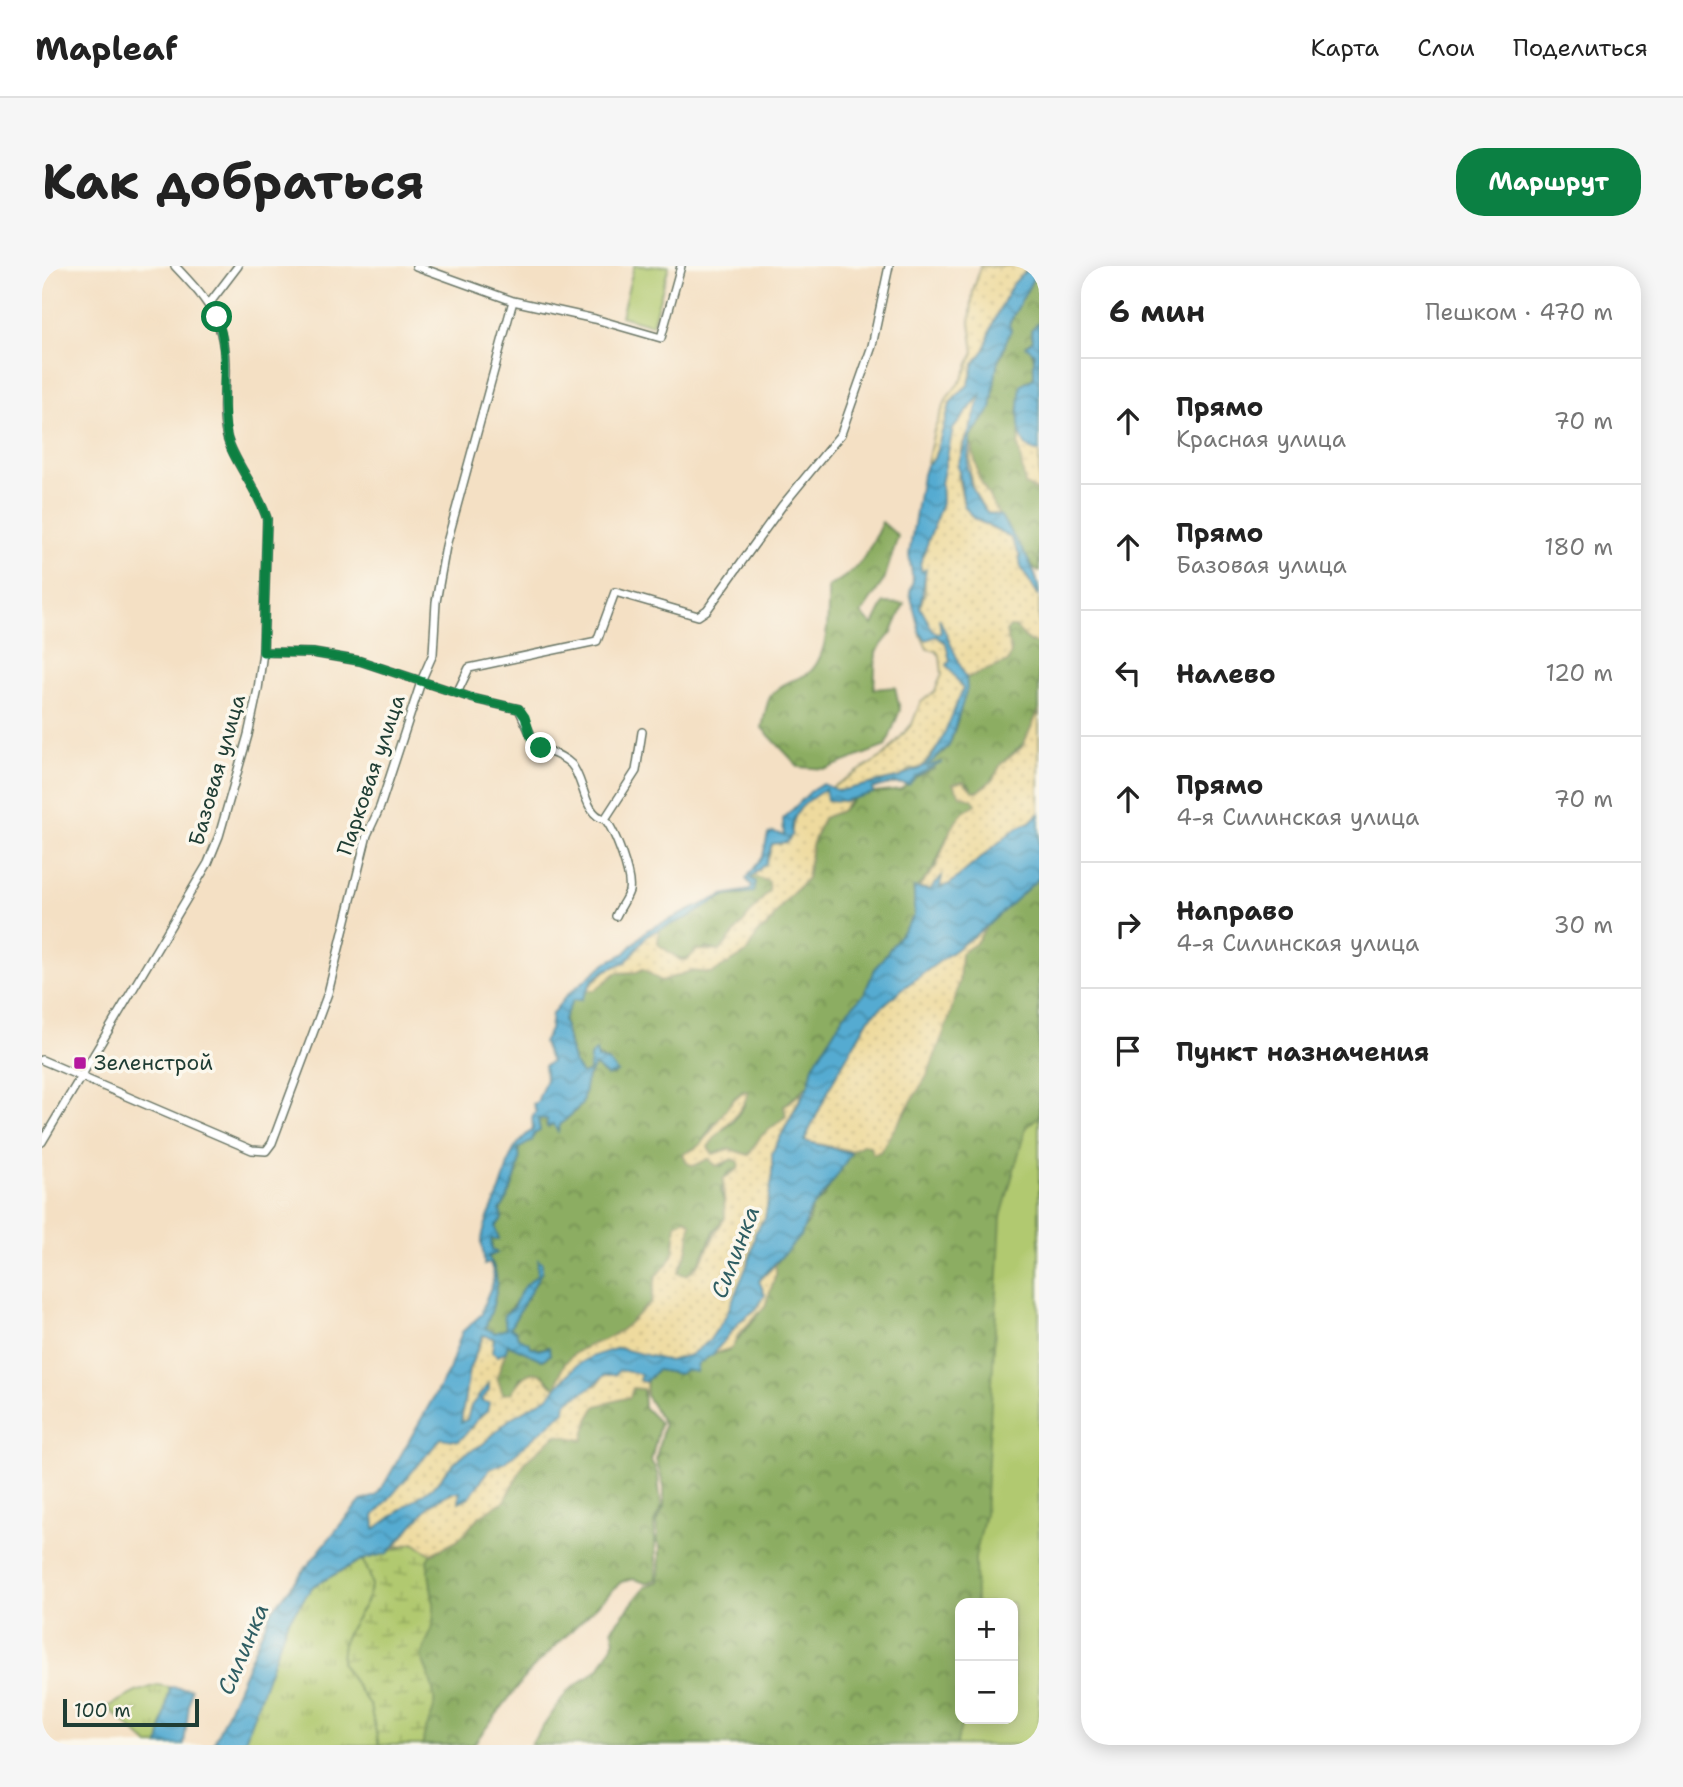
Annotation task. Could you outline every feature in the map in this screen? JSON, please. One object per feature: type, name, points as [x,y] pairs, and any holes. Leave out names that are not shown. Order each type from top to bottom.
[{"type":"street","name":"Базовая улица","points":[[42,1142],[208,863],[248,735],[263,652],[267,519],[261,500],[227,439],[224,414],[225,346],[217,317],[175,266]]},
{"type":"street","points":[[209,304],[238,266]]},
{"type":"street","points":[[416,266],[513,301],[596,319],[661,338],[681,266]]},
{"type":"street","points":[[457,693],[469,668],[597,641],[615,592],[698,616],[707,610],[782,506],[841,434],[872,346],[889,266]]},
{"type":"street","name":"Парковая улица","points":[[82,1078],[252,1150],[266,1151],[272,1143],[328,993],[367,835],[394,771],[422,679],[433,653],[436,601],[446,546],[513,301]]},
{"type":"street","points":[[263,652],[339,657],[519,709],[525,717],[536,746],[559,755],[571,764],[583,785],[591,810],[615,830],[628,873],[628,895],[617,916]]},
{"type":"street","points":[[605,819],[636,771],[642,732]]},
{"type":"street","points":[[42,1060],[82,1078]]},
{"type":"green space","points":[[634,266],[669,266],[652,325],[621,316]]},
{"type":"green space","points":[[1039,267],[1039,322],[1031,330],[1033,340],[1027,344],[1033,356],[1035,370],[1033,379],[1026,381],[1018,411],[1021,420],[1018,444],[1039,492],[1039,572],[1016,543],[988,497],[978,476],[970,439],[991,409],[997,364],[1004,350],[1009,324]]},
{"type":"green space","points":[[882,522],[898,536],[884,580],[861,614],[873,625],[884,603],[904,604],[892,632],[876,652],[874,689],[895,687],[900,710],[886,746],[826,769],[799,767],[762,728],[769,699],[776,690],[807,674],[817,663],[827,631],[828,587],[856,568],[872,544]]},
{"type":"green space","points":[[1010,627],[1015,627],[1030,642],[1039,644],[1039,710],[1027,740],[1001,764],[993,779],[979,791],[973,791],[968,783],[960,794],[973,799],[976,804],[953,827],[934,867],[913,890],[916,901],[914,916],[875,969],[864,994],[844,1015],[813,1066],[809,1084],[784,1106],[786,1116],[760,1137],[749,1155],[729,1149],[712,1154],[708,1147],[717,1134],[733,1122],[745,1104],[743,1091],[733,1099],[725,1115],[713,1124],[700,1145],[684,1154],[708,1159],[721,1166],[732,1159],[739,1162],[738,1169],[726,1175],[721,1192],[727,1213],[715,1230],[700,1261],[686,1275],[678,1273],[688,1249],[674,1241],[673,1257],[656,1276],[651,1303],[626,1327],[608,1339],[572,1355],[563,1367],[556,1388],[544,1376],[521,1377],[511,1393],[503,1394],[497,1377],[508,1344],[544,1360],[550,1355],[547,1347],[532,1347],[518,1338],[516,1331],[510,1328],[542,1271],[538,1260],[539,1271],[506,1313],[506,1329],[495,1333],[485,1328],[497,1282],[493,1265],[488,1258],[496,1252],[492,1250],[491,1239],[499,1239],[495,1227],[502,1219],[500,1210],[515,1180],[519,1162],[518,1149],[534,1135],[539,1118],[547,1119],[549,1127],[551,1124],[559,1126],[579,1108],[587,1078],[595,1065],[604,1074],[613,1076],[616,1072],[609,1062],[597,1056],[590,1062],[590,1071],[582,1074],[573,1061],[563,1015],[573,1000],[581,1000],[584,991],[595,990],[616,973],[643,969],[661,981],[691,971],[712,973],[746,953],[759,931],[767,927],[783,904],[807,878],[812,845],[823,818],[841,811],[857,795],[901,790],[916,777],[934,769],[935,766],[928,765],[946,750],[950,742],[963,702],[966,678],[1008,661],[1011,652],[1006,632]]},
{"type":"green space","points":[[755,875],[769,882],[769,891],[720,951],[706,948],[691,957],[681,958],[658,944],[659,928],[689,917],[724,896],[743,895],[755,888],[756,882],[750,878]]},
{"type":"green space","points":[[1039,878],[1039,1745],[530,1745],[568,1691],[599,1669],[615,1640],[612,1628],[646,1586],[659,1581],[660,1547],[656,1541],[656,1522],[664,1507],[664,1487],[656,1459],[664,1424],[646,1395],[647,1378],[657,1370],[679,1374],[713,1354],[728,1351],[765,1306],[776,1274],[776,1264],[808,1223],[812,1207],[823,1198],[851,1151],[864,1144],[880,1152],[890,1132],[908,1109],[959,983],[961,953],[975,944],[987,926]]},
{"type":"green space","points":[[1039,1116],[1039,1745],[956,1745],[962,1724],[1018,1724],[1018,1598],[976,1598],[975,1558],[985,1514],[1001,1217],[1026,1127]]},
{"type":"green space","points":[[633,1388],[643,1389],[644,1407],[660,1423],[651,1461],[658,1478],[662,1507],[654,1522],[657,1579],[646,1583],[634,1579],[621,1582],[529,1672],[473,1745],[423,1745],[422,1736],[434,1707],[421,1656],[433,1625],[434,1606],[427,1560],[431,1554],[457,1541],[481,1515],[504,1501],[525,1462],[541,1444],[588,1420],[596,1406],[630,1397]]},
{"type":"green space","points":[[414,1543],[431,1554],[427,1560],[434,1606],[433,1626],[421,1656],[432,1687],[434,1707],[423,1745],[379,1745],[370,1706],[341,1662],[343,1645],[370,1592],[369,1572],[362,1560]]},
{"type":"green space","points":[[362,1560],[369,1572],[370,1592],[344,1640],[341,1662],[370,1706],[379,1745],[243,1745],[287,1622],[313,1586]]},
{"type":"green space","points":[[157,1685],[170,1687],[159,1745],[149,1745],[107,1707]]},
{"type":"sand","points":[[981,266],[1030,266],[1012,285],[993,323],[985,349],[974,364],[969,384],[951,402],[934,459],[927,463],[934,430],[947,398],[963,378],[974,352],[970,323],[973,291]]},
{"type":"sand","points":[[982,392],[972,427],[963,443],[958,478],[964,505],[973,518],[1011,538],[1019,554],[1021,567],[1039,597],[1039,644],[1030,642],[1015,627],[1010,627],[1006,632],[1011,652],[1008,662],[966,678],[940,623],[941,633],[930,627],[920,607],[925,592],[925,570],[922,573],[920,564],[942,502],[941,483],[953,429]]},
{"type":"sand","points":[[1021,433],[1033,451],[1039,452],[1039,492],[1025,485],[1018,444]]},
{"type":"sand","points":[[972,446],[979,478],[999,515],[988,513],[974,490],[970,474]]},
{"type":"sand","points":[[920,633],[926,640],[936,636],[946,643],[950,661],[947,665],[963,689],[943,740],[921,768],[909,770],[901,777],[839,791],[831,788],[885,755],[912,724],[920,703],[935,691],[942,674],[940,656],[936,651],[927,649]]},
{"type":"sand","points":[[1039,710],[1039,813],[1030,822],[1015,829],[950,884],[930,890],[919,887],[936,867],[951,828],[963,812],[976,804],[972,799],[960,795],[953,784],[963,781],[973,791],[979,791],[993,779],[1001,764],[1022,747]]},
{"type":"sand","points":[[825,789],[844,801],[850,799],[841,811],[823,818],[812,845],[807,878],[783,904],[767,927],[759,931],[746,953],[712,973],[691,971],[661,981],[643,969],[616,973],[595,990],[584,991],[606,970],[626,962],[648,934],[659,928],[658,944],[680,960],[687,960],[697,950],[720,951],[769,891],[769,882],[753,876],[769,857],[772,844],[776,842],[780,845],[791,828],[799,806]]},
{"type":"sand","points":[[987,926],[975,944],[961,953],[959,983],[949,1019],[927,1076],[880,1152],[873,1154],[870,1146],[864,1144],[851,1151],[804,1141],[835,1077],[869,1018],[902,989]]},
{"type":"sand","points":[[746,1091],[748,1094],[745,1102],[708,1147],[713,1154],[729,1149],[749,1155],[760,1137],[786,1116],[784,1106],[803,1092],[772,1153],[772,1180],[765,1218],[761,1222],[743,1278],[726,1316],[709,1341],[690,1355],[669,1361],[618,1348],[576,1366],[548,1397],[511,1418],[482,1445],[463,1455],[445,1472],[439,1482],[375,1530],[374,1516],[386,1499],[441,1438],[473,1428],[483,1393],[471,1406],[467,1420],[461,1422],[469,1369],[484,1335],[494,1338],[492,1352],[498,1356],[506,1351],[497,1377],[503,1394],[511,1393],[524,1376],[533,1372],[543,1376],[556,1388],[563,1367],[572,1355],[615,1334],[651,1303],[656,1276],[673,1253],[676,1224],[686,1219],[691,1223],[688,1249],[678,1273],[686,1275],[699,1264],[725,1218],[723,1179],[738,1169],[739,1162],[732,1159],[717,1166],[708,1159],[694,1166],[687,1163],[683,1154],[701,1144],[728,1106]]},
{"type":"sand","points":[[776,1264],[776,1274],[765,1306],[738,1335],[732,1348],[713,1354],[740,1321],[756,1309],[759,1281]]},
{"type":"sand","points":[[619,1370],[642,1373],[639,1380],[646,1382],[646,1395],[643,1389],[633,1388],[630,1397],[596,1406],[588,1420],[583,1440],[556,1435],[525,1462],[504,1501],[481,1515],[457,1541],[431,1554],[414,1543],[395,1547],[431,1505],[440,1498],[460,1491],[459,1501],[469,1497],[490,1469],[504,1463],[566,1403],[588,1387],[597,1385],[604,1375],[615,1375]]},
{"type":"water","points":[[1030,266],[1039,267],[1009,324],[1011,330],[997,364],[991,409],[970,437],[967,468],[971,486],[981,505],[988,513],[1001,516],[1031,565],[1039,597],[1021,567],[1019,554],[1011,538],[973,518],[964,505],[958,465],[982,393],[953,429],[941,483],[942,502],[920,564],[922,572],[926,569],[920,607],[933,631],[938,634],[941,633],[939,618],[966,678],[967,689],[949,746],[927,766],[943,762],[916,776],[909,785],[881,786],[872,789],[873,793],[844,801],[827,800],[825,789],[806,802],[797,813],[792,835],[787,842],[772,844],[766,863],[750,878],[756,882],[754,892],[724,896],[689,917],[648,934],[626,962],[606,970],[593,980],[581,1000],[573,1000],[563,1020],[573,1061],[582,1074],[589,1072],[590,1057],[596,1051],[598,1059],[609,1062],[617,1072],[607,1076],[595,1065],[587,1078],[582,1104],[560,1125],[558,1132],[553,1124],[547,1127],[547,1119],[538,1119],[540,1131],[534,1134],[532,1141],[518,1149],[519,1162],[515,1180],[500,1210],[502,1219],[495,1227],[499,1239],[491,1239],[492,1250],[497,1253],[488,1257],[496,1273],[496,1292],[485,1328],[495,1333],[506,1329],[504,1315],[513,1308],[522,1289],[537,1275],[538,1260],[542,1263],[542,1271],[510,1328],[531,1347],[539,1350],[549,1347],[550,1355],[542,1360],[508,1344],[506,1351],[498,1356],[492,1352],[494,1338],[483,1335],[469,1369],[461,1422],[467,1420],[471,1406],[489,1383],[489,1390],[481,1401],[489,1403],[487,1411],[459,1441],[441,1438],[374,1516],[375,1529],[439,1482],[445,1472],[463,1455],[482,1445],[511,1418],[548,1397],[576,1366],[591,1357],[618,1348],[669,1361],[690,1355],[709,1341],[726,1316],[751,1256],[755,1233],[765,1218],[772,1180],[772,1153],[809,1084],[813,1066],[844,1015],[864,994],[875,969],[914,916],[914,888],[930,890],[942,876],[940,888],[950,884],[1015,829],[1030,822],[1039,813],[1039,878],[987,926],[902,989],[869,1018],[835,1077],[804,1141],[851,1153],[834,1181],[811,1209],[800,1236],[759,1281],[765,1295],[756,1309],[740,1321],[713,1354],[698,1364],[696,1372],[685,1370],[679,1374],[657,1370],[645,1382],[639,1380],[641,1374],[619,1370],[615,1375],[604,1375],[566,1403],[565,1411],[504,1463],[490,1469],[469,1497],[459,1502],[460,1492],[451,1492],[430,1505],[388,1553],[361,1560],[313,1586],[287,1622],[243,1745],[213,1745],[270,1613],[361,1501],[376,1496],[449,1370],[462,1332],[482,1314],[493,1277],[490,1263],[484,1265],[483,1233],[513,1151],[533,1129],[532,1117],[536,1111],[533,1104],[537,1102],[546,1079],[544,1066],[551,1062],[543,1043],[550,1030],[552,1014],[567,995],[607,962],[624,954],[647,930],[723,895],[750,890],[752,886],[746,879],[763,856],[768,834],[773,832],[784,835],[783,819],[814,788],[823,784],[839,791],[901,777],[928,762],[940,743],[963,689],[947,665],[950,661],[946,643],[936,636],[926,640],[920,633],[910,593],[913,581],[909,555],[921,481],[926,465],[934,459],[951,402],[969,384],[974,364],[985,349],[993,323],[1012,285]]},
{"type":"water","points":[[1039,322],[1039,452],[1030,449],[1025,443],[1021,435],[1019,414],[1021,385],[1034,378],[1034,353],[1026,346],[1033,340],[1031,330]]},
{"type":"water","points":[[170,1687],[191,1689],[184,1745],[159,1745]]},
{"type":"place","name":"Зеленстрой","points":[[80,1063]]},
{"type":"route","points":[[217,317],[225,346],[224,414],[227,439],[261,500],[267,519],[263,652],[313,653],[360,661],[422,679],[475,699],[519,709],[525,717],[532,741],[541,748]]},
{"type":"water label","name":"Силинка","points":[[735,1252]]},
{"type":"water label","name":"Силинка","points":[[243,1649]]}]
